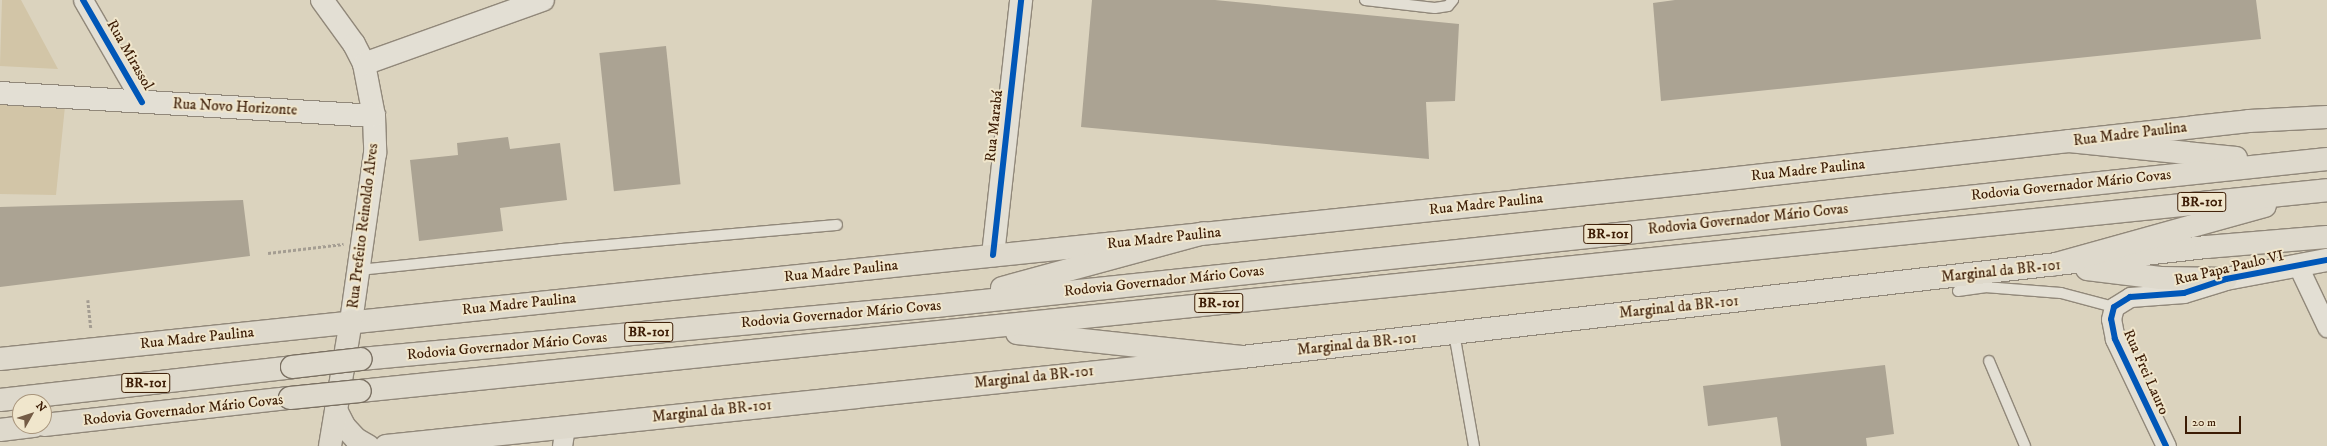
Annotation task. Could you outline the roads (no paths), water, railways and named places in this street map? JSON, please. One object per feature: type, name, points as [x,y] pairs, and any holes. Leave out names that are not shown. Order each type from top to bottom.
[{"type":"main road","name":"Rua Prefeito Reinoldo Alves","points":[[322,0],[354,44],[364,64],[374,116],[375,153],[351,321]]},
{"type":"main road","points":[[364,64],[543,0]]},
{"type":"main road","name":"Rua Marabá","points":[[993,255],[1021,0]]},
{"type":"main road","name":"Rua Novo Horizonte","points":[[0,93],[374,116]]},
{"type":"main road","name":"Rua Madre Paulina","points":[[0,359],[351,321],[1204,233],[2069,141],[2249,120],[2327,117]]},
{"type":"main road","points":[[2069,141],[2281,162]]},
{"type":"main road","name":"Rodovia Governador Mário Covas","points":[[0,400],[361,360],[936,306],[2281,162],[2327,159]]},
{"type":"main road","points":[[2052,265],[2220,220],[2320,190]]},
{"type":"main road","name":"Rodovia Governador Mário Covas","points":[[52,424],[290,398],[2320,190]]},
{"type":"main road","points":[[936,306],[1204,233]]},
{"type":"main road","name":"Marginal da BR-101","points":[[386,446],[564,436],[1454,332],[2206,247],[2327,237]]},
{"type":"main road","name":"Rua Papa Paulo VI","points":[[2226,279],[2327,260]]},
{"type":"main road","points":[[2052,265],[2160,278],[2226,279]]},
{"type":"main road","points":[[330,446],[351,321]]},
{"type":"main road","points":[[972,329],[1242,357]]},
{"type":"main road","points":[[336,410],[344,426],[356,438],[368,446]]},
{"type":"main road","points":[[0,430],[12,429]]},
{"type":"street","name":"Rua Mirassol","points":[[83,0],[142,102]]},
{"type":"street","points":[[2298,266],[2327,327]]},
{"type":"street","name":"Rua Papa Paulo VI","points":[[2114,307],[2130,297],[2184,293],[2226,279]]},
{"type":"street","name":"Rua Frei Lauro","points":[[2114,307],[2111,319],[2115,339],[2166,446]]},
{"type":"lane","points":[[1365,0],[1435,8],[1448,6],[1453,0]]},
{"type":"lane","points":[[359,270],[560,249],[837,226]]},
{"type":"lane","points":[[1958,291],[1985,287],[2061,293],[2114,307]]},
{"type":"lane","points":[[1454,332],[1474,446]]},
{"type":"lane","points":[[1989,360],[2025,446]]}]
